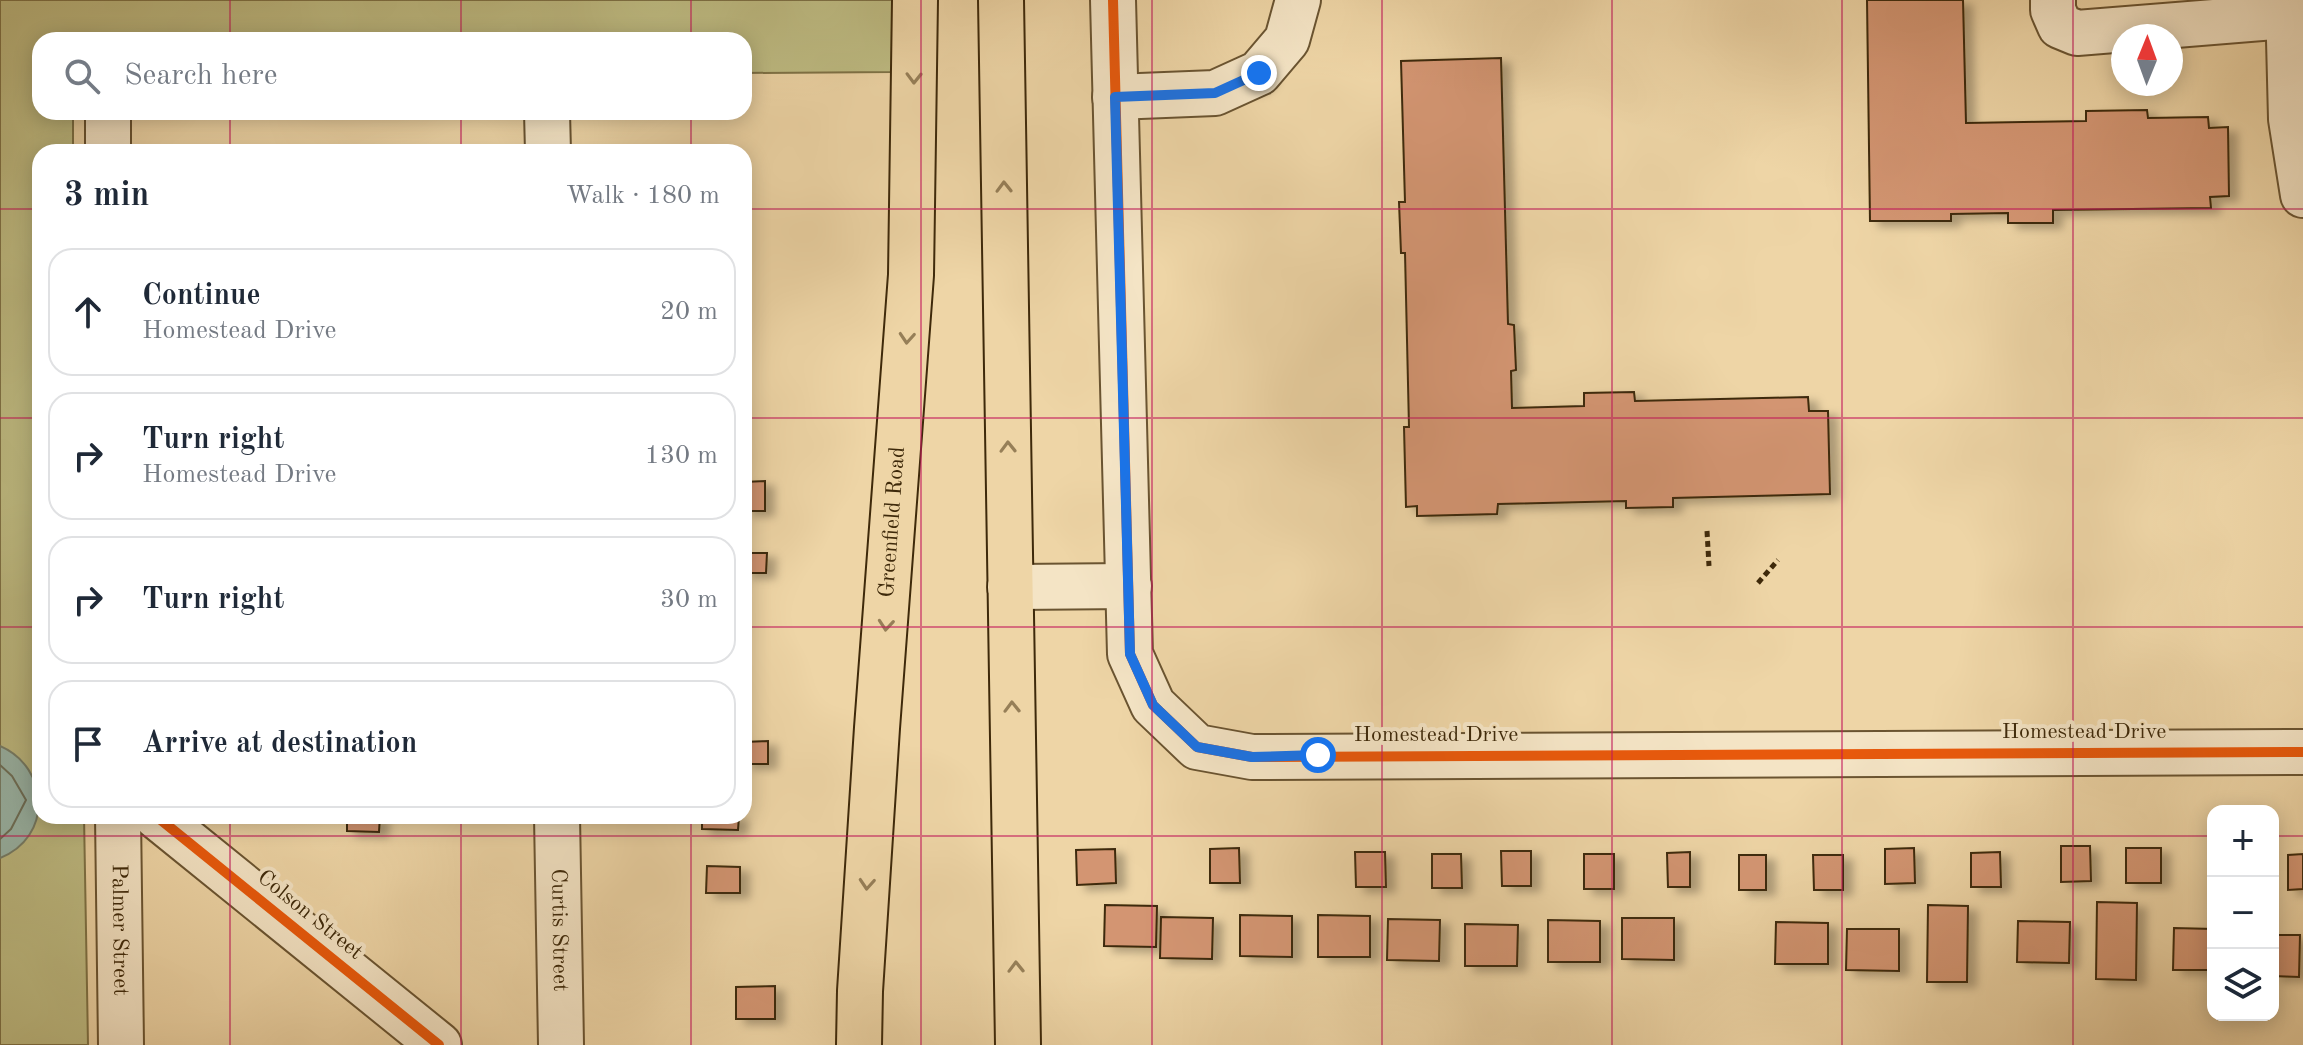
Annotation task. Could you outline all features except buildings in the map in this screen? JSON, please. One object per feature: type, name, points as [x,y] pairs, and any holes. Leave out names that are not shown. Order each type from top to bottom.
[{"type":"main road","name":"Greenfield Road","points":[[859,1045],[877,728],[911,275],[915,0]]},
{"type":"main road","points":[[1001,0],[1018,1045]]},
{"type":"street","name":"Homestead Drive","points":[[1113,0],[1130,654],[1153,705],[1197,747],[1252,757],[2303,752]]},
{"type":"street","points":[[1115,97],[1215,93],[1259,73],[1287,40],[1298,0]]},
{"type":"street","points":[[2053,0],[2053,10],[2060,26],[2077,33],[2293,11],[2291,119],[2303,195]]},
{"type":"street","points":[[108,120],[108,144]]},
{"type":"street","points":[[547,120],[548,144]]},
{"type":"street","points":[[1010,587],[1129,586]]},
{"type":"street","name":"Palmer Street","points":[[118,824],[121,1045]]},
{"type":"street","name":"Colson Street","points":[[166,824],[439,1045]]},
{"type":"street","name":"Curtis Street","points":[[557,824],[561,1045]]},
{"type":"path","points":[[1707,531],[1709,566]]},
{"type":"path","points":[[1758,583],[1778,560]]},
{"type":"shaded area","points":[[0,0],[892,0],[892,72],[752,73],[752,32],[32,32],[32,120],[73,120],[73,144],[32,144],[32,824],[84,824],[88,1045],[0,1045]]},
{"type":"water","points":[[0,746],[17,756],[32,777],[34,824],[17,848],[0,858]]},
{"type":"cycle path","points":[[1113,0],[1130,654],[1153,705],[1197,747],[1252,757],[2303,752]]},
{"type":"cycle path","points":[[166,824],[439,1045]]},
{"type":"route","points":[[1259,73],[1215,93],[1115,97],[1130,654],[1153,705],[1197,747],[1252,757],[1318,755]]}]
